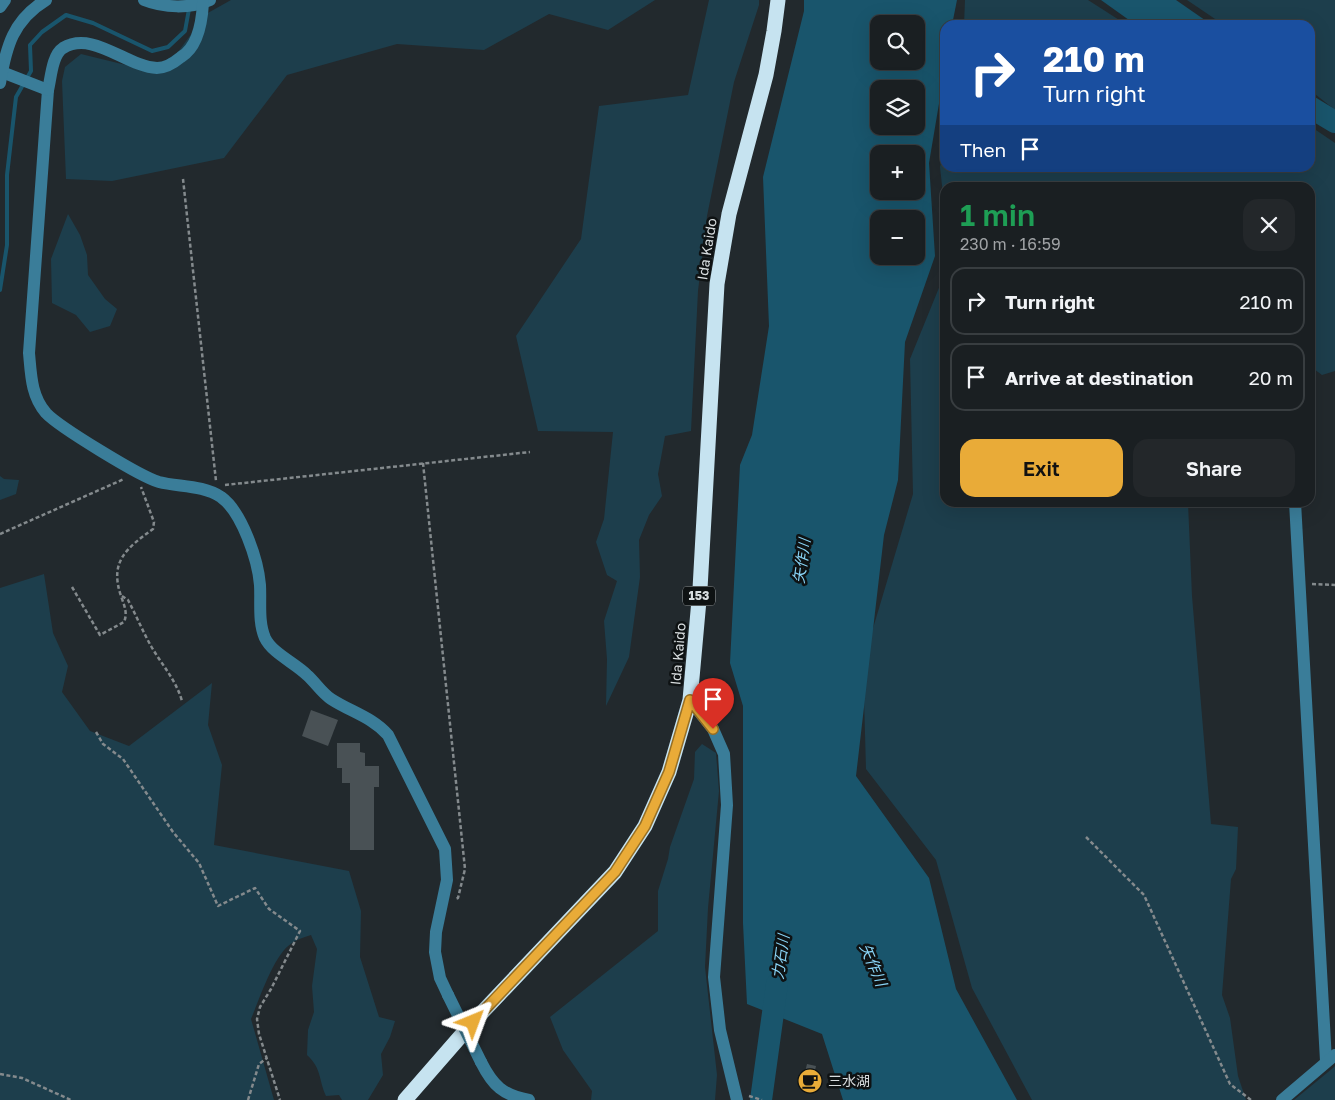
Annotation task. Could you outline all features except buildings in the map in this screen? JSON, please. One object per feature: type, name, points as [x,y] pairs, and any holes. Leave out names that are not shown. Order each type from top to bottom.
[{"type":"highway","name":"Ida Kaido","points":[[406,1100],[473,1022],[615,872],[645,826],[669,772],[690,700],[700,589],[717,284],[729,214],[766,75],[778,0]]},
{"type":"street","points":[[0,7],[5,0]]},
{"type":"street","points":[[43,89],[5,77],[8,42],[18,26],[27,4],[46,0]]},
{"type":"street","points":[[144,0],[174,6],[204,2],[202,22],[187,54],[159,68],[145,65],[97,46],[78,42],[62,48],[55,59],[43,89],[29,352],[32,389],[46,413],[75,434],[136,471],[160,482],[215,489],[228,504],[242,526],[257,567],[260,584],[261,622],[268,643],[302,670],[330,699],[373,720],[388,735],[439,834],[445,849],[448,870],[443,906],[436,932],[435,952],[440,978],[491,1080],[513,1097],[529,1100]]},
{"type":"street","points":[[1282,1100],[1331,1058],[1295,507]]},
{"type":"street","points":[[690,700],[713,729],[724,754],[726,806],[714,977],[720,1030],[743,1098]]},
{"type":"path","points":[[183,179],[215,489],[423,463],[530,452]]},
{"type":"path","points":[[423,463],[465,869],[458,898],[443,906]]},
{"type":"path","points":[[0,534],[127,478],[136,471],[154,522],[153,529],[135,541],[125,552],[119,564],[116,578],[126,617],[124,622],[100,635],[72,587]]},
{"type":"path","points":[[1300,583],[1335,585]]},
{"type":"path","points":[[121,595],[128,600],[152,648],[162,660],[178,689],[182,701]]},
{"type":"path","points":[[96,732],[103,744],[123,759],[173,832],[199,863],[218,906],[255,888],[269,909],[300,931],[266,996],[257,1019],[257,1027],[280,1100]]},
{"type":"path","points":[[1086,837],[1144,895],[1230,1084],[1252,1100]]},
{"type":"path","points":[[248,1100],[259,1064],[267,1058]]},
{"type":"path","points":[[0,1074],[22,1078],[71,1100]]},
{"type":"path","points":[[743,1098],[762,1100]]},
{"type":"shaded area","points":[[231,0],[655,0],[608,30],[549,14],[484,50],[397,44],[287,75],[224,158],[112,181],[66,179],[62,81],[65,67],[81,54],[130,66],[157,66],[178,52],[206,14]]},
{"type":"shaded area","points":[[709,0],[759,0],[759,5],[734,82],[707,216],[698,291],[691,431],[665,436],[658,474],[662,496],[649,515],[639,540],[640,577],[629,657],[606,706],[607,659],[604,621],[617,581],[607,575],[596,542],[604,519],[613,432],[538,431],[516,336],[581,239],[599,106],[688,95]]},
{"type":"shaded area","points":[[965,0],[1088,0],[1119,20],[964,20]]},
{"type":"shaded area","points":[[1187,0],[1335,0],[1335,110],[1315,94],[1315,20],[1217,20]]},
{"type":"shaded area","points":[[1315,129],[1335,143],[1335,371],[1322,375],[1315,370],[1315,182],[942,182],[941,172],[1315,172]]},
{"type":"shaded area","points":[[68,214],[80,235],[87,255],[88,275],[105,299],[117,309],[110,326],[90,332],[76,315],[52,303],[51,259]]},
{"type":"shaded area","points":[[940,285],[940,507],[1188,507],[1192,596],[1211,824],[1238,827],[1236,869],[1231,879],[1222,995],[1230,1018],[1238,1076],[1246,1100],[1032,1100],[972,988],[936,860],[866,769],[863,662],[913,494],[910,359]]},
{"type":"shaded area","points":[[0,476],[4,479],[19,480],[16,494],[0,500]]},
{"type":"shaded area","points":[[44,574],[53,633],[68,666],[62,692],[90,731],[129,746],[212,683],[208,725],[222,765],[214,845],[349,871],[361,911],[360,957],[379,1017],[395,1021],[390,1037],[381,1054],[383,1075],[368,1100],[342,1100],[339,1095],[326,1096],[317,1069],[307,1055],[308,1030],[314,1012],[312,986],[317,949],[311,935],[292,943],[279,957],[268,977],[251,1019],[274,1100],[0,1100],[0,588]]},
{"type":"shaded area","points":[[702,744],[716,753],[719,791],[708,908],[705,967],[717,1075],[715,1100],[591,1100],[592,1091],[563,1050],[550,1017],[658,931],[658,891],[670,847],[694,779],[695,752]]},
{"type":"shaded area","points":[[1335,1066],[1335,1100],[1294,1100],[1333,1068]]},
{"type":"water","name":"矢作川","points":[[804,0],[957,0],[953,20],[940,20],[940,98],[929,163],[935,256],[905,342],[898,480],[884,535],[856,776],[929,878],[956,989],[1017,1100],[843,1100],[822,1034],[747,1004],[743,923],[743,706],[730,663],[740,465],[752,435],[769,326],[763,177],[804,11]]},
{"type":"water","points":[[1101,0],[1176,0],[1205,20],[1129,20]]},
{"type":"waterway","points":[[0,290],[7,245],[7,175],[16,97],[31,71],[30,45],[42,32],[66,15],[93,23],[152,51],[168,47],[185,31],[189,9]]},
{"type":"waterway","points":[[1315,110],[1335,122]]},
{"type":"waterway","name":"力石川","points":[[761,1100],[777,984]]},
{"type":"place","name":"三水湖","points":[[810,1081]]},
{"type":"route","points":[[473,1022],[615,872],[645,826],[669,772],[690,700],[713,729]]}]
